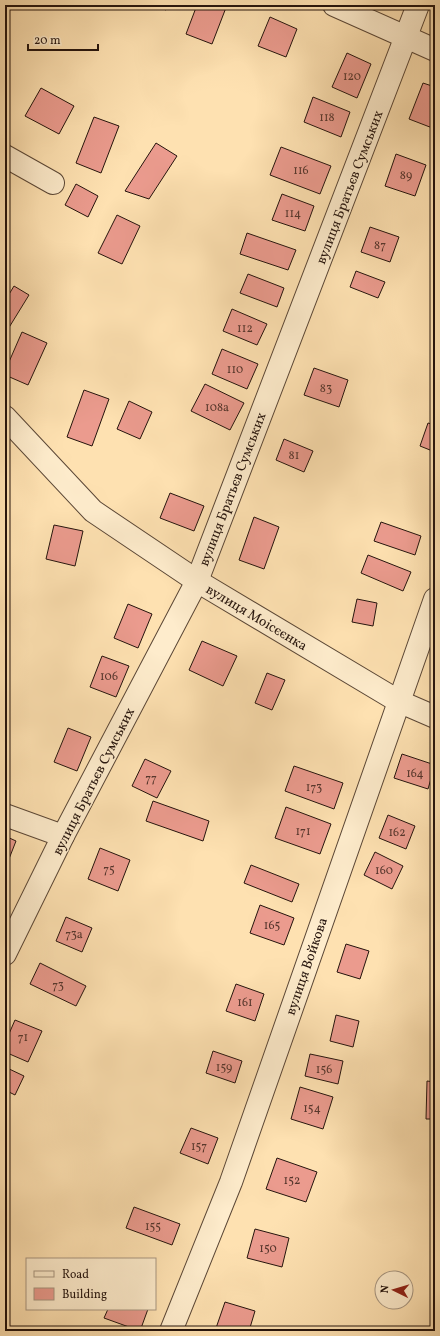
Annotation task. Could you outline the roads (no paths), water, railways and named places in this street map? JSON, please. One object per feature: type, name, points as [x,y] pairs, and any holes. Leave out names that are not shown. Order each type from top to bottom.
[{"type":"street","points":[[334,5],[407,36],[435,50]]},
{"type":"street","name":"вулиця Братьєв Сумських","points":[[5,954],[64,836],[197,581],[418,5]]},
{"type":"street","points":[[5,156],[53,183]]},
{"type":"street","name":"вулиця Моісєєнка","points":[[5,417],[93,510],[197,581],[398,700],[435,717]]},
{"type":"street","name":"вулиця Войкова","points":[[171,1331],[231,1182],[398,700],[435,599]]},
{"type":"street","points":[[5,815],[64,836]]}]
